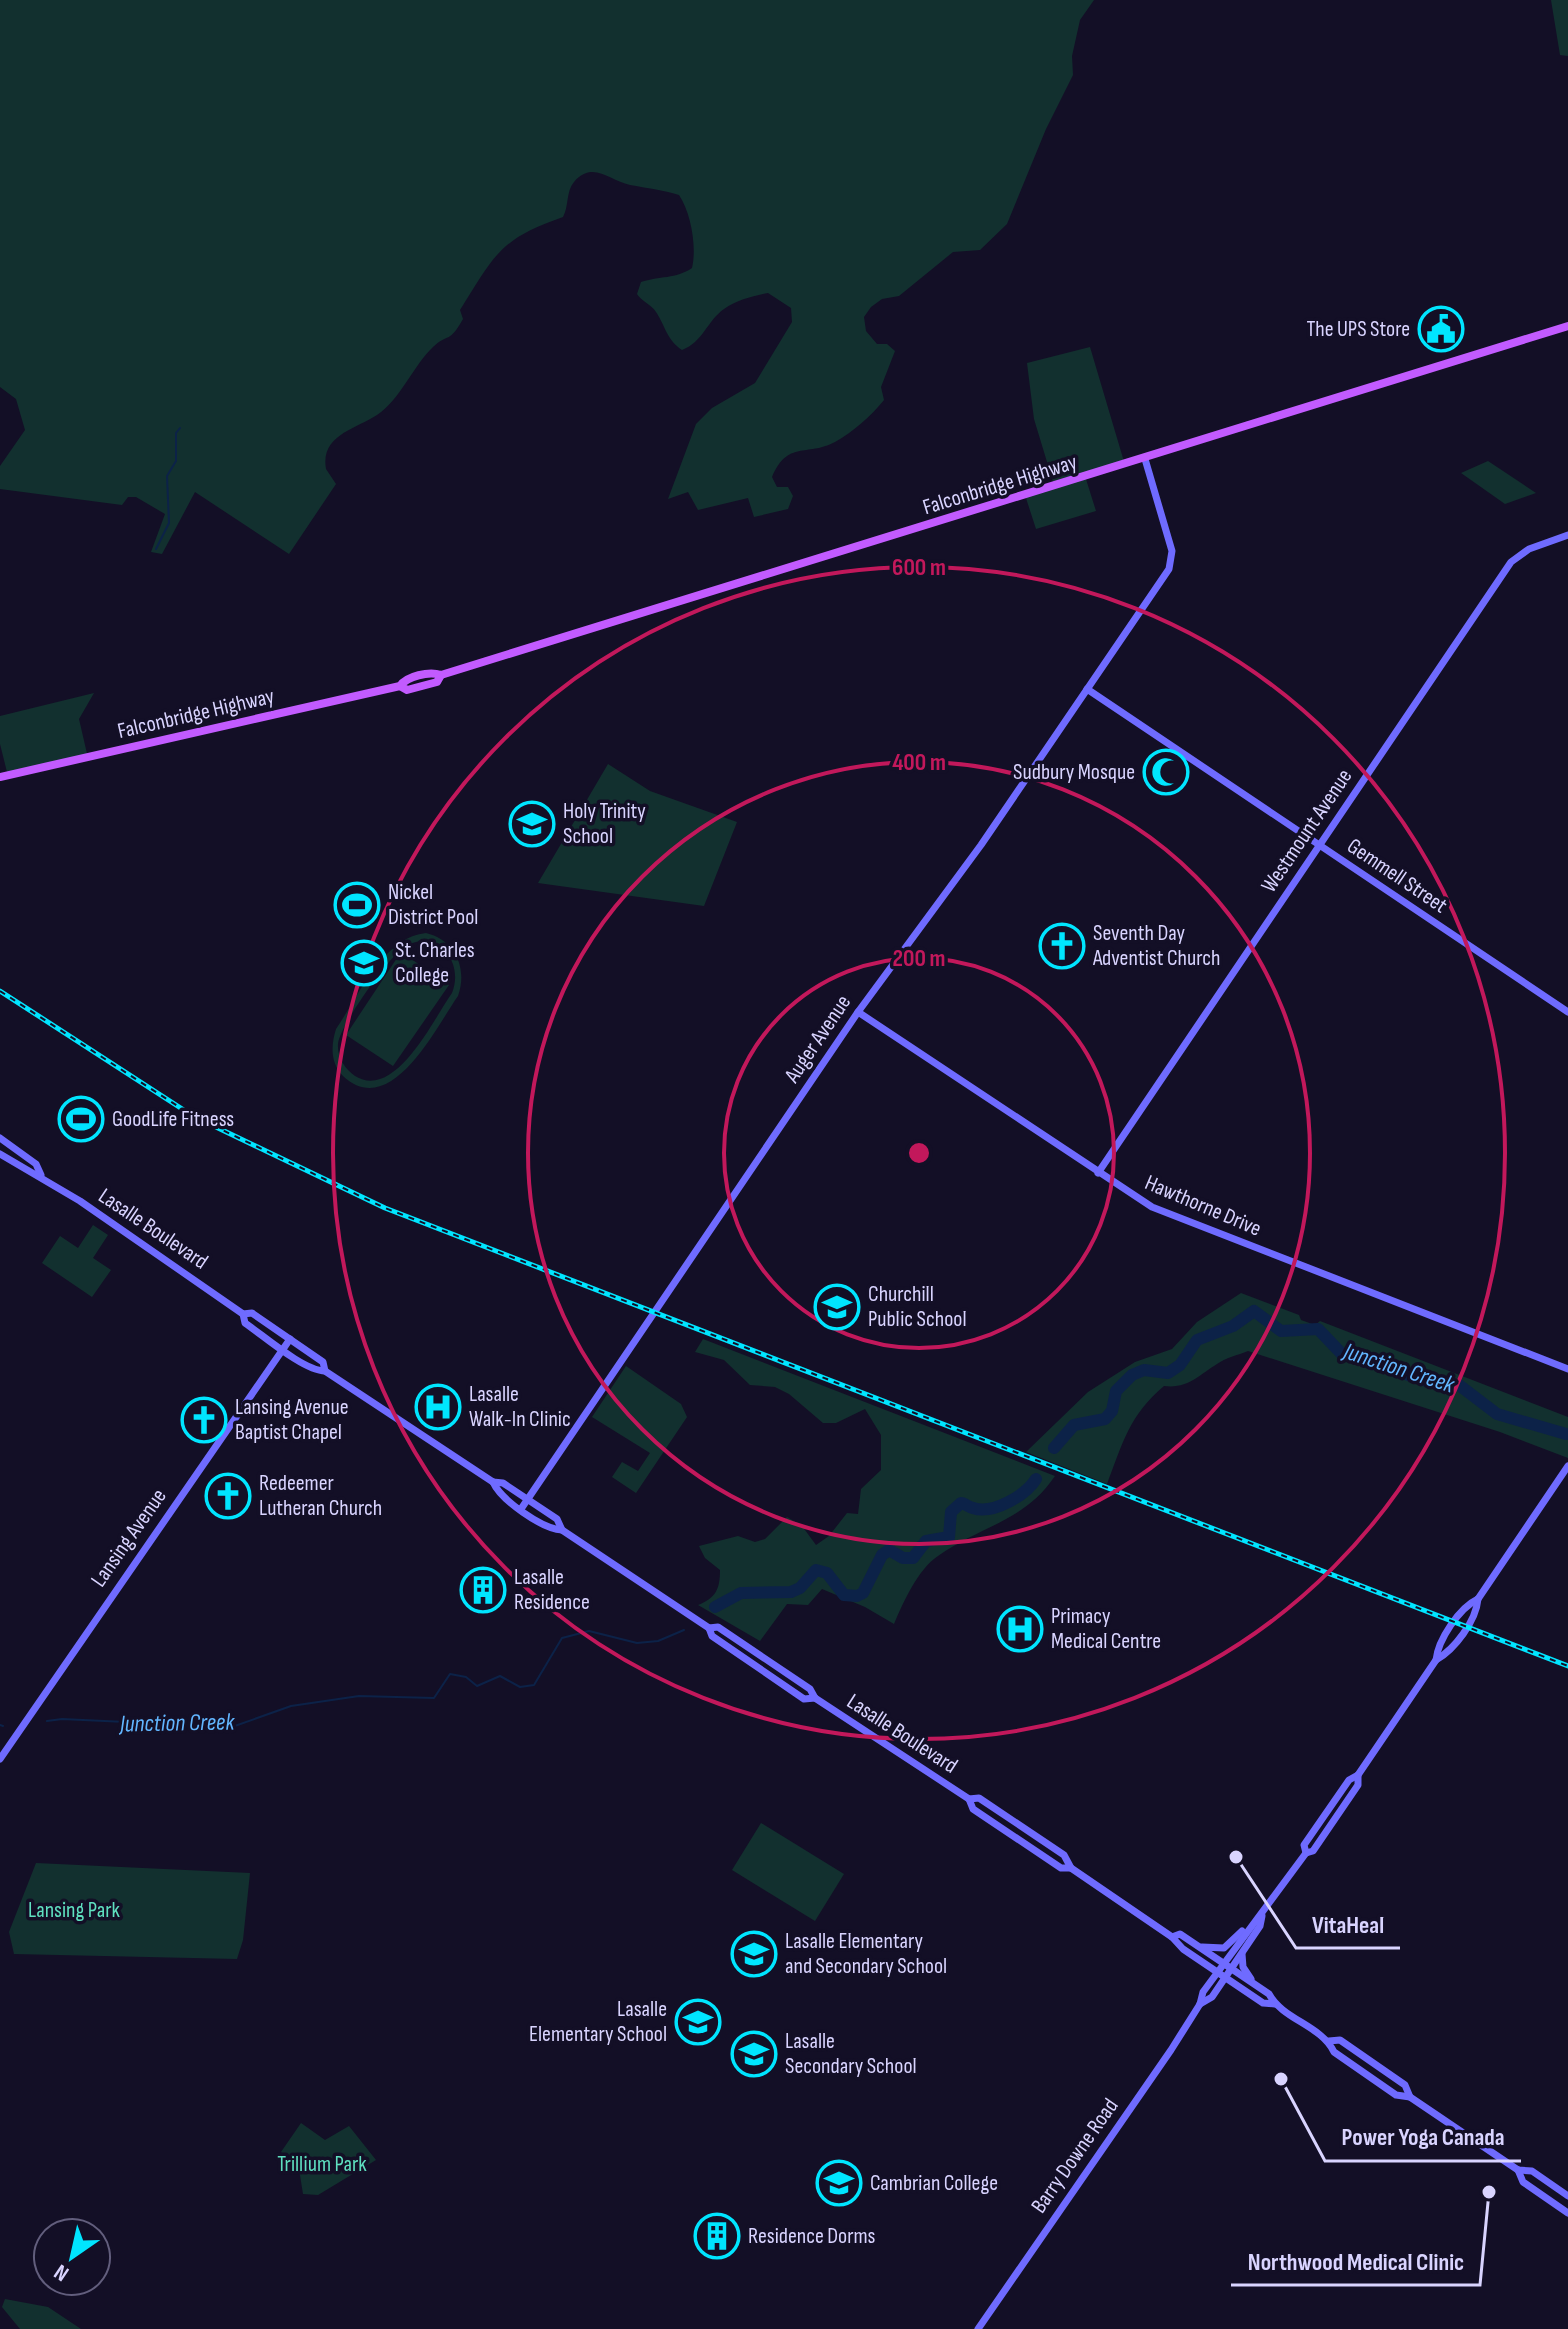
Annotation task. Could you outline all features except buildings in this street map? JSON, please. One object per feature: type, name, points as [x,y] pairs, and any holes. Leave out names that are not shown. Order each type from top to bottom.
[{"type":"main road","name":"Falconbridge Highway","points":[[0,777],[400,686],[407,690],[437,682],[441,675],[1568,326]]},
{"type":"main road","name":"Auger Avenue","points":[[521,1509],[858,1012],[981,845],[1171,564],[1172,551],[1145,459]]},
{"type":"main road","name":"Westmount Avenue","points":[[1098,1173],[1511,562],[1529,549],[1568,535]]},
{"type":"main road","name":"Gemmell Street","points":[[1087,689],[1568,1012]]},
{"type":"main road","name":"Hawthorne Drive","points":[[858,1012],[1098,1173],[1163,1212],[1568,1369]]},
{"type":"main road","name":"Lasalle Boulevard","points":[[0,1138],[36,1164],[41,1175]]},
{"type":"main road","name":"Lasalle Boulevard","points":[[0,1154],[30,1174],[41,1175],[243,1314],[252,1313],[323,1362],[325,1371]]},
{"type":"main road","name":"Lasalle Boulevard","points":[[243,1314],[245,1323],[283,1350],[316,1371],[325,1371],[493,1482],[503,1483],[528,1499],[557,1519],[562,1530]]},
{"type":"main road","name":"Lansing Avenue","points":[[0,1759],[290,1339]]},
{"type":"main road","name":"Barry Downe Road","points":[[978,2329],[1200,2004],[1203,1992],[1223,1963],[1306,1853],[1313,1851],[1358,1785],[1358,1775],[1436,1660],[1447,1653],[1466,1627],[1477,1610],[1478,1599],[1568,1466]]},
{"type":"main road","name":"Lasalle Boulevard","points":[[493,1482],[498,1494],[550,1529],[562,1530],[709,1628],[712,1636],[804,1699],[815,1698]]},
{"type":"main road","name":"Lasalle Boulevard","points":[[709,1628],[718,1627],[810,1689],[815,1698],[969,1799],[973,1809],[1051,1862],[1061,1868],[1071,1868]]},
{"type":"main road","name":"Lasalle Boulevard","points":[[969,1799],[979,1798],[1064,1855],[1071,1868],[1172,1937],[1174,1943],[1263,2003],[1275,2004]]},
{"type":"main road","name":"Barry Downe Road","points":[[1200,2004],[1212,1997],[1232,1969],[1260,1926],[1262,1915]]},
{"type":"main road","points":[[1197,1946],[1224,1948],[1251,1925]]},
{"type":"main road","name":"Lasalle Boulevard","points":[[1172,1937],[1180,1934],[1255,1984],[1269,1994],[1275,2004],[1329,2041],[1334,2052],[1396,2095],[1410,2097],[1518,2170],[1532,2171],[1568,2196]]},
{"type":"main road","points":[[1242,1953],[1245,1972],[1255,1984]]},
{"type":"main road","name":"Lasalle Boulevard","points":[[1329,2041],[1340,2040],[1405,2085],[1410,2097]]},
{"type":"main road","name":"Lasalle Boulevard","points":[[1518,2170],[1523,2182],[1568,2213]]},
{"type":"green space","points":[[0,0],[1094,0],[1080,20],[1072,56],[1073,75],[1046,129],[1007,224],[980,250],[953,252],[899,296],[882,299],[871,307],[864,317],[866,331],[877,344],[887,344],[895,351],[881,387],[884,400],[861,423],[835,442],[791,454],[778,465],[772,477],[777,487],[788,487],[793,496],[788,509],[754,517],[748,498],[698,510],[688,492],[668,499],[696,424],[712,408],[755,383],[792,322],[791,308],[768,293],[740,301],[718,314],[695,342],[682,350],[669,337],[654,309],[637,294],[641,282],[680,274],[692,268],[693,240],[683,202],[679,195],[630,185],[595,172],[581,176],[571,186],[563,217],[512,241],[491,262],[460,310],[463,319],[458,327],[426,355],[393,401],[377,415],[341,434],[328,448],[326,469],[336,484],[289,554],[195,492],[162,554],[151,552],[165,514],[136,497],[128,497],[122,505],[0,489],[0,466],[25,430],[16,399],[0,387]]},
{"type":"green space","points":[[1551,0],[1568,0],[1568,56],[1560,55]]},
{"type":"green space","points":[[1090,347],[1125,465],[1085,476],[1096,511],[1036,529],[1025,495],[1054,485],[1034,419],[1027,363]]},
{"type":"green space","points":[[1488,461],[1536,493],[1505,504],[1461,473]]},
{"type":"green space","points":[[94,693],[79,719],[88,758],[8,776],[0,744],[0,716]]},
{"type":"green space","points":[[608,764],[650,791],[737,822],[704,906],[538,883]]},
{"type":"green space","points":[[426,933],[452,949],[460,966],[458,996],[425,1047],[395,1079],[378,1087],[361,1087],[343,1076],[336,1065],[333,1047],[336,1029],[373,970],[397,945]],"holes":[[[423,940],[434,943],[447,953],[454,968],[452,993],[424,1038],[398,1068],[370,1081],[355,1076],[342,1062],[338,1044],[355,1009],[403,948]]]},
{"type":"green space","points":[[401,952],[449,985],[393,1066],[346,1035]]},
{"type":"green space","points":[[93,1225],[108,1235],[93,1258],[111,1270],[92,1297],[42,1263],[60,1236],[78,1248]]},
{"type":"green space","points":[[1241,1293],[1299,1315],[1301,1320],[1315,1325],[1320,1321],[1568,1417],[1568,1458],[1500,1432],[1248,1351],[1220,1362],[1187,1383],[1164,1386],[1152,1397],[1128,1430],[1107,1484],[1026,1452],[1088,1392],[1135,1362],[1172,1349],[1197,1322]]},
{"type":"green space","points":[[703,1339],[1055,1476],[1030,1504],[931,1562],[912,1587],[894,1624],[865,1607],[822,1589],[808,1605],[787,1604],[760,1641],[698,1605],[716,1592],[720,1570],[705,1558],[699,1546],[738,1536],[755,1542],[765,1539],[787,1517],[802,1526],[816,1545],[829,1536],[847,1513],[858,1514],[861,1489],[881,1470],[881,1435],[865,1409],[836,1423],[823,1423],[789,1394],[775,1387],[750,1385],[724,1360],[695,1352]]},
{"type":"green space","points":[[626,1366],[681,1404],[687,1417],[636,1493],[612,1477],[622,1462],[638,1471],[650,1453],[592,1417]]},
{"type":"green space","points":[[761,1823],[844,1874],[815,1921],[732,1870]]},
{"type":"green space","name":"Lansing Park","points":[[36,1863],[250,1873],[243,1940],[237,1959],[14,1954],[9,1932]]},
{"type":"green space","name":"Trillium Park","points":[[301,2123],[325,2140],[349,2126],[376,2160],[318,2195],[303,2194],[300,2175],[281,2152]]},
{"type":"green space","points":[[5,2299],[48,2307],[81,2329],[20,2329],[2,2307]]},
{"type":"waterway","points":[[156,549],[169,523],[167,476],[176,461],[176,433],[180,428]]},
{"type":"waterway","name":"Junction Creek","points":[[1054,1448],[1074,1425],[1105,1419],[1112,1411],[1116,1391],[1132,1375],[1144,1370],[1168,1373],[1180,1365],[1197,1340],[1233,1326],[1254,1311],[1281,1331],[1318,1329],[1341,1353],[1430,1382],[1459,1385],[1497,1414],[1566,1434]]},
{"type":"waterway","name":"Junction Creek","points":[[715,1607],[741,1593],[791,1592],[800,1588],[816,1570],[827,1573],[844,1595],[857,1596],[863,1593],[882,1555],[889,1550],[903,1558],[913,1558],[926,1541],[949,1537],[951,1512],[961,1503],[990,1509],[1017,1497],[1036,1479]]},
{"type":"waterway","name":"Junction Creek","points":[[47,1721],[62,1719],[232,1727],[291,1706],[359,1696],[434,1698],[450,1674],[466,1677],[477,1686],[500,1676],[520,1687],[534,1685],[562,1638],[589,1631],[637,1643],[658,1641],[684,1630]]},
{"type":"railway","points":[[0,991],[193,1116],[385,1208],[1568,1666]]},
{"type":"place","name":"The UPS Store","points":[[1441,329]]},
{"type":"place","name":"Sudbury Mosque","points":[[1166,772]]},
{"type":"place","name":"Holy Trinity School","points":[[532,824]]},
{"type":"place","name":"Nickel District Pool","points":[[357,905]]},
{"type":"place","name":"Seventh Day Adventist Church","points":[[1062,946]]},
{"type":"place","name":"St. Charles College","points":[[364,963]]},
{"type":"place","name":"GoodLife Fitness","points":[[81,1119]]},
{"type":"place","name":"Churchill Public School","points":[[837,1307]]},
{"type":"place","name":"Lasalle Walk-In Clinic","points":[[438,1407]]},
{"type":"place","name":"Lansing Avenue Baptist Chapel","points":[[204,1420]]},
{"type":"place","name":"Redeemer Lutheran Church","points":[[228,1496]]},
{"type":"place","name":"Lasalle Residence","points":[[483,1590]]},
{"type":"place","name":"Primacy Medical Centre","points":[[1020,1629]]},
{"type":"place","name":"VitaHeal","points":[[1236,1857]]},
{"type":"place","name":"Lasalle Elementary and Secondary School","points":[[754,1954]]},
{"type":"place","name":"Lasalle Elementary School","points":[[698,2022]]},
{"type":"place","name":"Lasalle Secondary School","points":[[754,2054]]},
{"type":"place","name":"Power Yoga Canada","points":[[1281,2079]]},
{"type":"place","name":"Cambrian College","points":[[839,2183]]},
{"type":"place","name":"Northwood Medical Clinic","points":[[1489,2192]]},
{"type":"place","name":"Residence Dorms","points":[[717,2236]]}]
